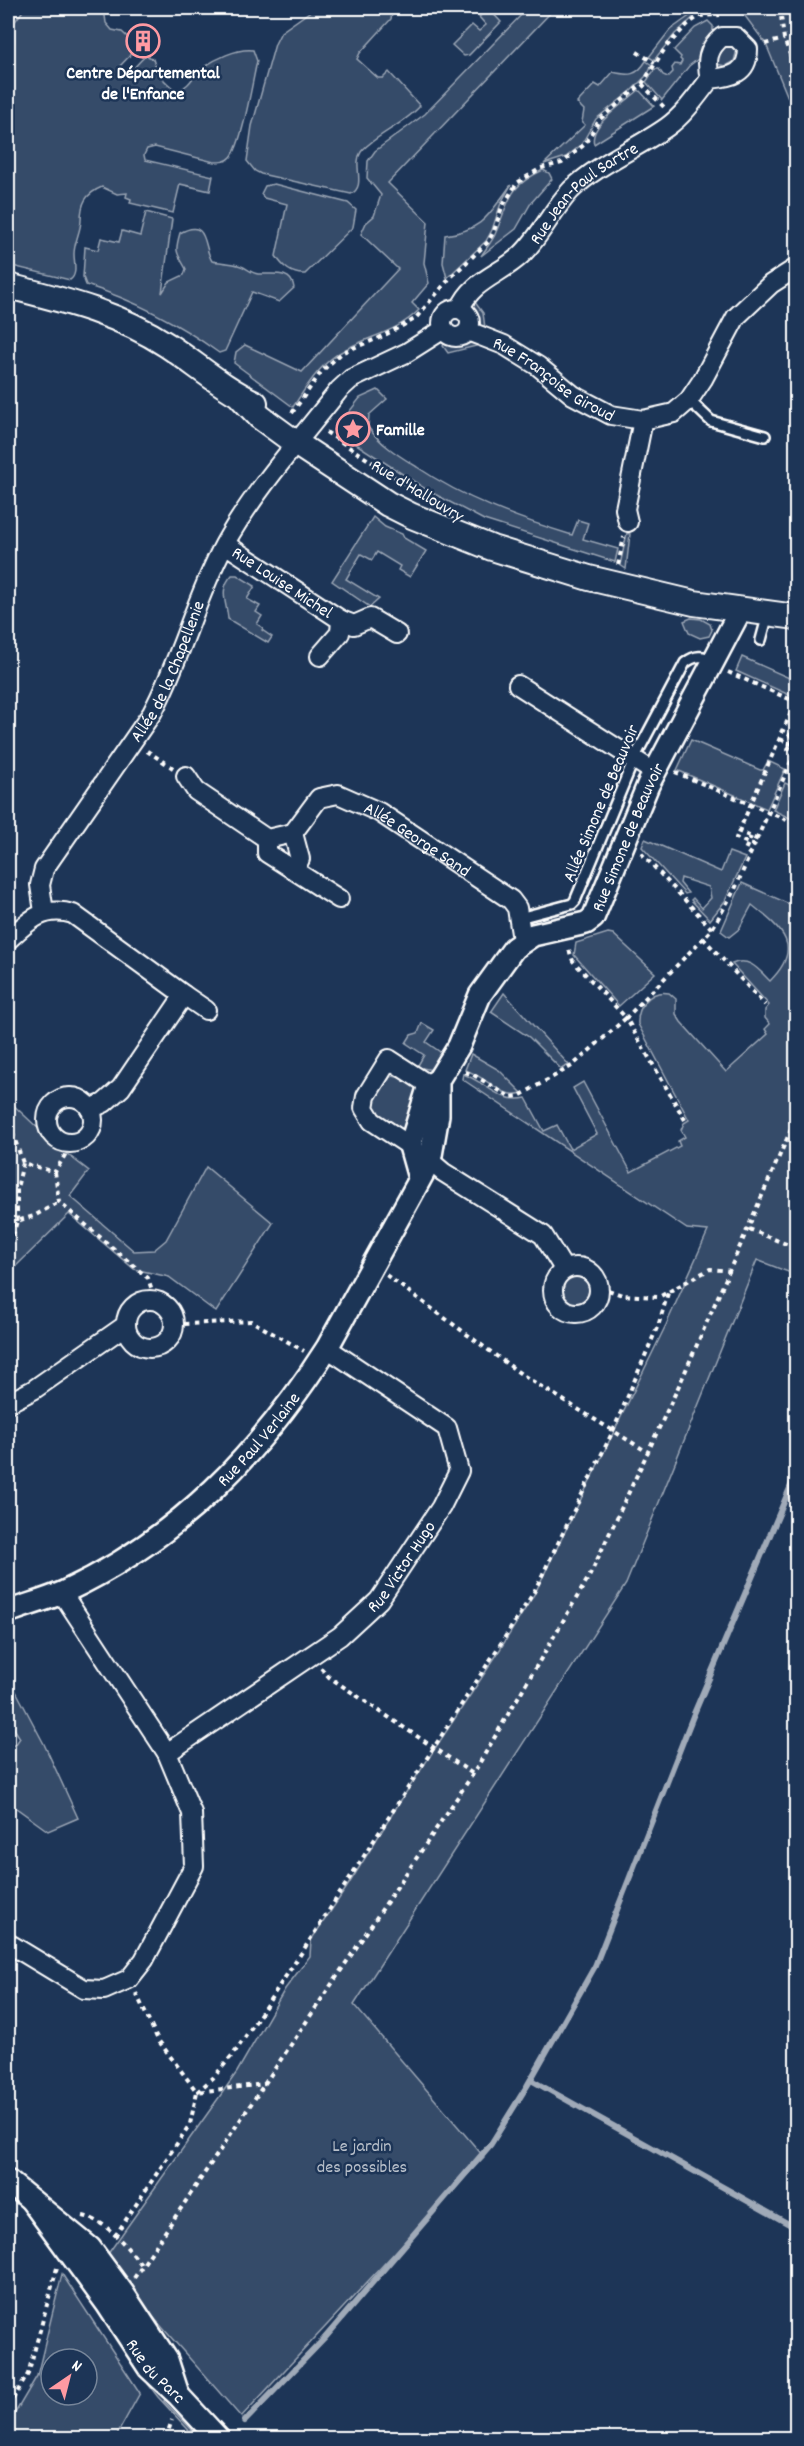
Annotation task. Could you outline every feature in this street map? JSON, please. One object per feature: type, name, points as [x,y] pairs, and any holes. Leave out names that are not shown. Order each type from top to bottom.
[{"type":"main road","name":"Rue d'Hallouvry","points":[[8,286],[69,301],[136,327],[166,344],[241,397],[260,417],[302,428],[388,504],[412,516],[492,548],[589,578],[694,603],[793,615]]},
{"type":"street","name":"Rue Jean-Paul Sartre","points":[[460,309],[468,293],[478,283],[519,258],[572,190],[594,172],[668,127],[710,79]]},
{"type":"street","name":"Rue Françoise Giroud","points":[[468,331],[504,345],[538,366],[573,395],[611,415],[643,420],[674,413],[688,400],[703,379],[736,317],[771,284],[796,268]]},
{"type":"street","points":[[452,309],[460,309],[470,318],[468,331],[456,337],[448,334],[442,323],[445,315],[452,309]]},
{"type":"street","points":[[302,428],[351,379],[406,353],[444,329]]},
{"type":"street","name":"Rue Françoise Giroud","points":[[628,522],[625,509],[643,420]]},
{"type":"street","name":"Allée de la Chapellenie","points":[[44,912],[40,885],[44,869],[134,742],[164,692],[208,579],[225,544],[302,428]]},
{"type":"street","name":"Rue Louise Michel","points":[[225,544],[341,620],[354,625],[370,618],[397,634]]},
{"type":"street","name":"Rue Simone de Beauvoir","points":[[522,940],[533,935],[586,923],[593,918],[656,768],[713,663],[751,610]]},
{"type":"street","name":"Rue Louise Michel","points":[[320,656],[340,633],[341,620]]},
{"type":"street","points":[[518,685],[634,759],[656,768]]},
{"type":"street","points":[[186,776],[196,791],[267,839],[293,833],[300,859],[294,869]]},
{"type":"street","name":"Allée George Sand","points":[[293,833],[319,798],[338,794],[379,812],[511,900],[517,908],[522,940]]},
{"type":"street","points":[[267,839],[267,853],[339,899]]},
{"type":"street","points":[[8,940],[30,918],[44,912],[63,910],[81,918],[206,1010]]},
{"type":"street","points":[[410,1146],[438,1078],[459,1046],[480,995],[506,956],[522,940]]},
{"type":"street","points":[[90,1109],[104,1103],[121,1088],[184,994]]},
{"type":"street","points":[[438,1078],[389,1059],[366,1096],[364,1108],[372,1121],[410,1146],[425,1169],[443,1172],[543,1235],[564,1269]]},
{"type":"street","name":"Rue Paul Verlaine","points":[[8,1612],[62,1593],[134,1554],[199,1504],[261,1441],[323,1353],[425,1169],[438,1115],[438,1078]]},
{"type":"street","points":[[61,1098],[81,1099],[90,1109],[93,1117],[90,1131],[79,1142],[67,1143],[57,1140],[48,1130],[49,1109],[61,1098]]},
{"type":"street","points":[[575,1266],[586,1268],[595,1276],[600,1287],[597,1301],[587,1311],[573,1314],[560,1308],[552,1295],[554,1280],[564,1269],[575,1266]]},
{"type":"street","points":[[8,1402],[33,1390],[126,1325],[132,1308],[147,1299],[168,1306],[175,1322],[171,1337],[163,1345],[145,1348],[131,1339],[126,1325]]},
{"type":"street","name":"Rue Victor Hugo","points":[[167,1753],[340,1636],[379,1600],[441,1507],[459,1471],[447,1428],[323,1353]]},
{"type":"street","points":[[8,1943],[84,1989],[104,1990],[129,1979],[144,1960],[194,1866],[192,1813],[167,1753],[62,1593]]},
{"type":"street","name":"Rue du Parc","points":[[8,2181],[90,2248],[167,2360],[178,2395]]},
{"type":"street","name":"Rue du Parc","points":[[31,2200],[107,2304],[148,2368],[178,2395]]},
{"type":"street","points":[[178,2395],[218,2439]]},
{"type":"lane","points":[[688,400],[711,421],[765,436]]},
{"type":"lane","points":[[751,610],[766,618],[761,640]]},
{"type":"lane","name":"Allée Simone de Beauvoir","points":[[519,918],[572,904],[575,901],[634,759],[685,663],[693,657],[706,657],[713,663]]},
{"type":"path","points":[[780,8],[784,39],[796,70]]},
{"type":"path","points":[[302,428],[322,371],[343,352],[379,338],[415,319],[450,278],[488,242],[502,207],[517,183],[542,168],[562,163],[585,144],[600,119],[642,84],[666,47],[699,16],[720,15]]},
{"type":"path","points":[[636,52],[655,63]]},
{"type":"path","points":[[642,84],[676,120]]},
{"type":"path","name":"Rue d'Hallouvry","points":[[283,407],[302,428],[423,496]]},
{"type":"path","points":[[616,570],[628,522]]},
{"type":"path","points":[[713,663],[796,701],[736,838],[755,846]]},
{"type":"path","points":[[780,730],[795,737],[788,750],[794,757]]},
{"type":"path","points":[[438,1078],[472,1074],[510,1097],[519,1096],[572,1066],[626,1018],[712,929],[751,855],[794,757],[796,748],[780,739]]},
{"type":"path","points":[[134,742],[186,776]]},
{"type":"path","points":[[656,768],[751,804],[796,824]]},
{"type":"path","points":[[737,831],[761,841]]},
{"type":"path","points":[[626,837],[712,929]]},
{"type":"path","points":[[751,837],[745,850],[751,855]]},
{"type":"path","points":[[565,928],[573,961],[626,1018],[685,1120]]},
{"type":"path","points":[[703,938],[765,1005]]},
{"type":"path","points":[[123,2293],[473,1774],[590,1575],[649,1453],[796,1118]]},
{"type":"path","points":[[8,1125],[23,1163],[17,1188],[17,1221],[8,1253]]},
{"type":"path","points":[[67,1143],[65,1155],[55,1172],[59,1202],[148,1278],[155,1300]]},
{"type":"path","points":[[23,1163],[55,1172]]},
{"type":"path","points":[[17,1221],[34,1216],[59,1202]]},
{"type":"path","points":[[749,1229],[796,1248]]},
{"type":"path","points":[[372,1264],[521,1374],[649,1453]]},
{"type":"path","points":[[600,1287],[622,1294],[659,1297],[710,1269],[731,1270]]},
{"type":"path","points":[[115,2236],[190,2124],[197,2092],[213,2078],[235,2052],[534,1592],[613,1431],[659,1323],[668,1293]]},
{"type":"path","points":[[171,1337],[185,1324],[251,1321],[323,1353]]},
{"type":"path","points":[[311,1656],[329,1677],[473,1774]]},
{"type":"path","points":[[129,1979],[158,2040],[197,2092]]},
{"type":"path","points":[[197,2092],[265,2084]]},
{"type":"path","points":[[8,2407],[28,2374],[64,2243]]},
{"type":"path","points":[[166,2439],[172,2420]]},
{"type":"green space","points":[[22,8],[104,8],[106,23],[112,30],[122,32],[138,47],[120,66],[128,74],[146,55],[153,59],[162,77],[177,91],[186,86],[202,68],[226,55],[253,50],[257,61],[243,126],[235,150],[229,159],[214,162],[155,147],[147,149],[144,155],[145,160],[213,176],[210,191],[180,184],[173,213],[130,203],[131,199],[126,197],[127,193],[117,194],[102,187],[96,190],[83,204],[74,250],[75,272],[70,280],[8,265],[8,180],[14,168],[13,164],[8,164],[8,50],[14,42],[13,24],[22,12]]},
{"type":"green space","points":[[315,8],[393,8],[391,19],[357,59],[378,78],[383,78],[389,72],[420,106],[414,113],[366,146],[361,152],[358,163],[358,186],[351,194],[261,174],[255,171],[247,161],[252,126],[275,44],[281,32]]},
{"type":"green space","points":[[488,8],[501,22],[469,55],[464,56],[452,45],[472,25],[479,31],[486,25],[479,17]]},
{"type":"green space","points":[[528,8],[555,8],[388,183],[428,222],[424,263],[429,283],[412,303],[419,310],[402,323],[346,349],[329,360],[316,374],[293,407],[234,363],[236,352],[245,345],[302,372],[398,269],[361,234],[366,223],[374,216],[381,195],[367,178],[368,161],[375,151],[425,114]]},
{"type":"green space","points":[[739,8],[796,8],[796,117],[766,44]]},
{"type":"green space","points":[[691,15],[696,15],[675,34],[654,60],[649,57],[670,30]]},
{"type":"green space","points":[[708,21],[713,26],[713,34],[698,59],[689,66],[662,100],[646,82],[655,69],[659,69],[663,75],[668,77],[673,72],[672,68],[675,64],[680,65],[682,61],[674,50],[695,28]]},
{"type":"green space","points":[[731,46],[737,50],[734,61],[725,66],[717,64],[716,55],[725,47]]},
{"type":"green space","points":[[646,61],[652,65],[648,74],[596,119],[581,145],[566,157],[544,164],[585,125],[582,122],[584,110],[577,103],[595,84],[600,87],[613,72],[632,74],[639,70]]},
{"type":"green space","points":[[639,90],[654,106],[594,144],[594,137],[602,122]]},
{"type":"green space","points":[[543,170],[549,173],[552,179],[531,203],[516,229],[481,256],[493,238],[511,195],[522,182]]},
{"type":"green space","points":[[274,184],[348,203],[356,210],[353,227],[305,274],[288,269],[276,256],[287,204],[264,198],[261,194],[265,186]]},
{"type":"green space","points":[[511,185],[486,241],[447,278],[443,263],[445,235],[458,233],[477,225],[491,212]]},
{"type":"green space","points":[[146,212],[172,219],[162,293],[169,282],[184,275],[186,269],[177,252],[177,245],[180,233],[189,229],[196,229],[204,236],[212,261],[238,265],[258,274],[285,275],[294,288],[279,302],[252,292],[225,351],[219,353],[155,313],[86,285],[83,277],[85,247],[98,250],[101,238],[119,242],[122,231],[140,236]]},
{"type":"green space","points":[[474,301],[483,313],[485,328],[474,317],[472,310]]},
{"type":"green space","points":[[451,340],[480,345],[448,353],[443,346],[445,342]]},
{"type":"green space","points":[[378,390],[387,399],[369,415],[368,427],[390,449],[454,489],[531,522],[572,535],[578,520],[588,523],[583,539],[618,549],[615,562],[484,520],[427,490],[353,442],[359,427],[345,417],[360,398]]},
{"type":"green space","points":[[373,517],[385,527],[402,534],[404,538],[426,551],[410,577],[398,570],[400,566],[377,552],[372,560],[361,554],[346,579],[379,599],[370,607],[332,581]]},
{"type":"green space","points":[[627,533],[630,534],[626,569],[620,565]]},
{"type":"green space","points":[[232,575],[237,575],[255,586],[247,599],[260,606],[256,612],[262,616],[257,624],[272,637],[268,643],[228,619],[224,591]]},
{"type":"green space","points":[[691,618],[701,619],[710,624],[712,630],[709,636],[700,638],[689,633],[684,621]]},
{"type":"green space","points":[[742,657],[796,681],[796,698],[736,671]]},
{"type":"green space","points":[[691,740],[760,770],[763,770],[768,761],[785,769],[767,809],[677,770]]},
{"type":"green space","points":[[785,783],[796,788],[796,821],[773,810]]},
{"type":"green space","points":[[645,839],[721,872],[729,852],[745,858],[725,901],[710,920],[691,900],[693,898],[702,908],[711,898],[709,887],[681,878],[680,883],[688,893],[685,894],[642,847]]},
{"type":"green space","name":"Le jardin des possibles","points":[[742,883],[796,907],[796,1275],[757,1260],[626,1584],[354,2005],[484,2157],[241,2417],[147,2310],[105,2258],[237,2072],[285,1989],[310,1956],[311,1940],[535,1593],[666,1325],[708,1231],[687,1229],[462,1079],[463,1074],[508,1098],[526,1098],[544,1131],[557,1125],[570,1149],[597,1134],[573,1088],[583,1082],[631,1172],[680,1146],[678,1141],[685,1137],[681,1130],[684,1123],[689,1120],[638,1024],[638,1018],[646,1001],[656,994],[669,993],[676,999],[676,1014],[681,1022],[726,1072],[768,1034],[765,1029],[770,1024],[765,1018],[765,1010],[769,1005],[732,964],[749,963],[770,981],[786,958],[787,949],[780,931],[752,905],[739,929],[729,937],[721,931]]},
{"type":"green space","points":[[608,933],[613,934],[655,973],[619,1006],[574,955],[576,943]]},
{"type":"green space","points":[[504,993],[569,1065],[561,1069],[529,1037],[491,1012]]},
{"type":"green space","points":[[422,1023],[434,1030],[426,1042],[446,1056],[433,1070],[417,1067],[424,1055],[406,1043],[411,1035],[418,1033]]},
{"type":"green space","points":[[471,1054],[499,1070],[522,1093],[507,1093],[465,1070]]},
{"type":"green space","points":[[393,1076],[419,1089],[406,1132],[380,1115],[374,1108],[375,1099],[380,1090]]},
{"type":"green space","points":[[8,1100],[58,1147],[89,1171],[70,1196],[134,1251],[154,1250],[166,1240],[206,1167],[273,1223],[216,1312],[169,1277],[134,1269],[69,1214],[8,1274]]},
{"type":"green space","points":[[575,1275],[585,1279],[589,1289],[585,1299],[575,1303],[565,1299],[561,1289],[565,1279]]},
{"type":"green space","points":[[8,1676],[44,1744],[78,1818],[48,1831],[8,1802],[8,1748],[16,1744],[20,1738],[8,1719]]},
{"type":"green space","points":[[62,2274],[140,2393],[115,2438],[8,2438],[8,2425],[37,2376],[39,2368],[39,2407],[99,2407],[99,2347],[44,2347]]},
{"type":"green space","points":[[154,2380],[168,2397],[164,2401],[200,2438],[196,2438],[158,2397],[148,2384]]},
{"type":"waterway","points":[[245,2421],[324,2339],[491,2144],[527,2086],[595,1966],[693,1716],[796,1474]]},
{"type":"waterway","points":[[531,2080],[796,2228]]},
{"type":"place","name":"Centre Départemental de l'Enfance","points":[[143,41]]},
{"type":"place","name":"Famille","points":[[353,429]]}]
